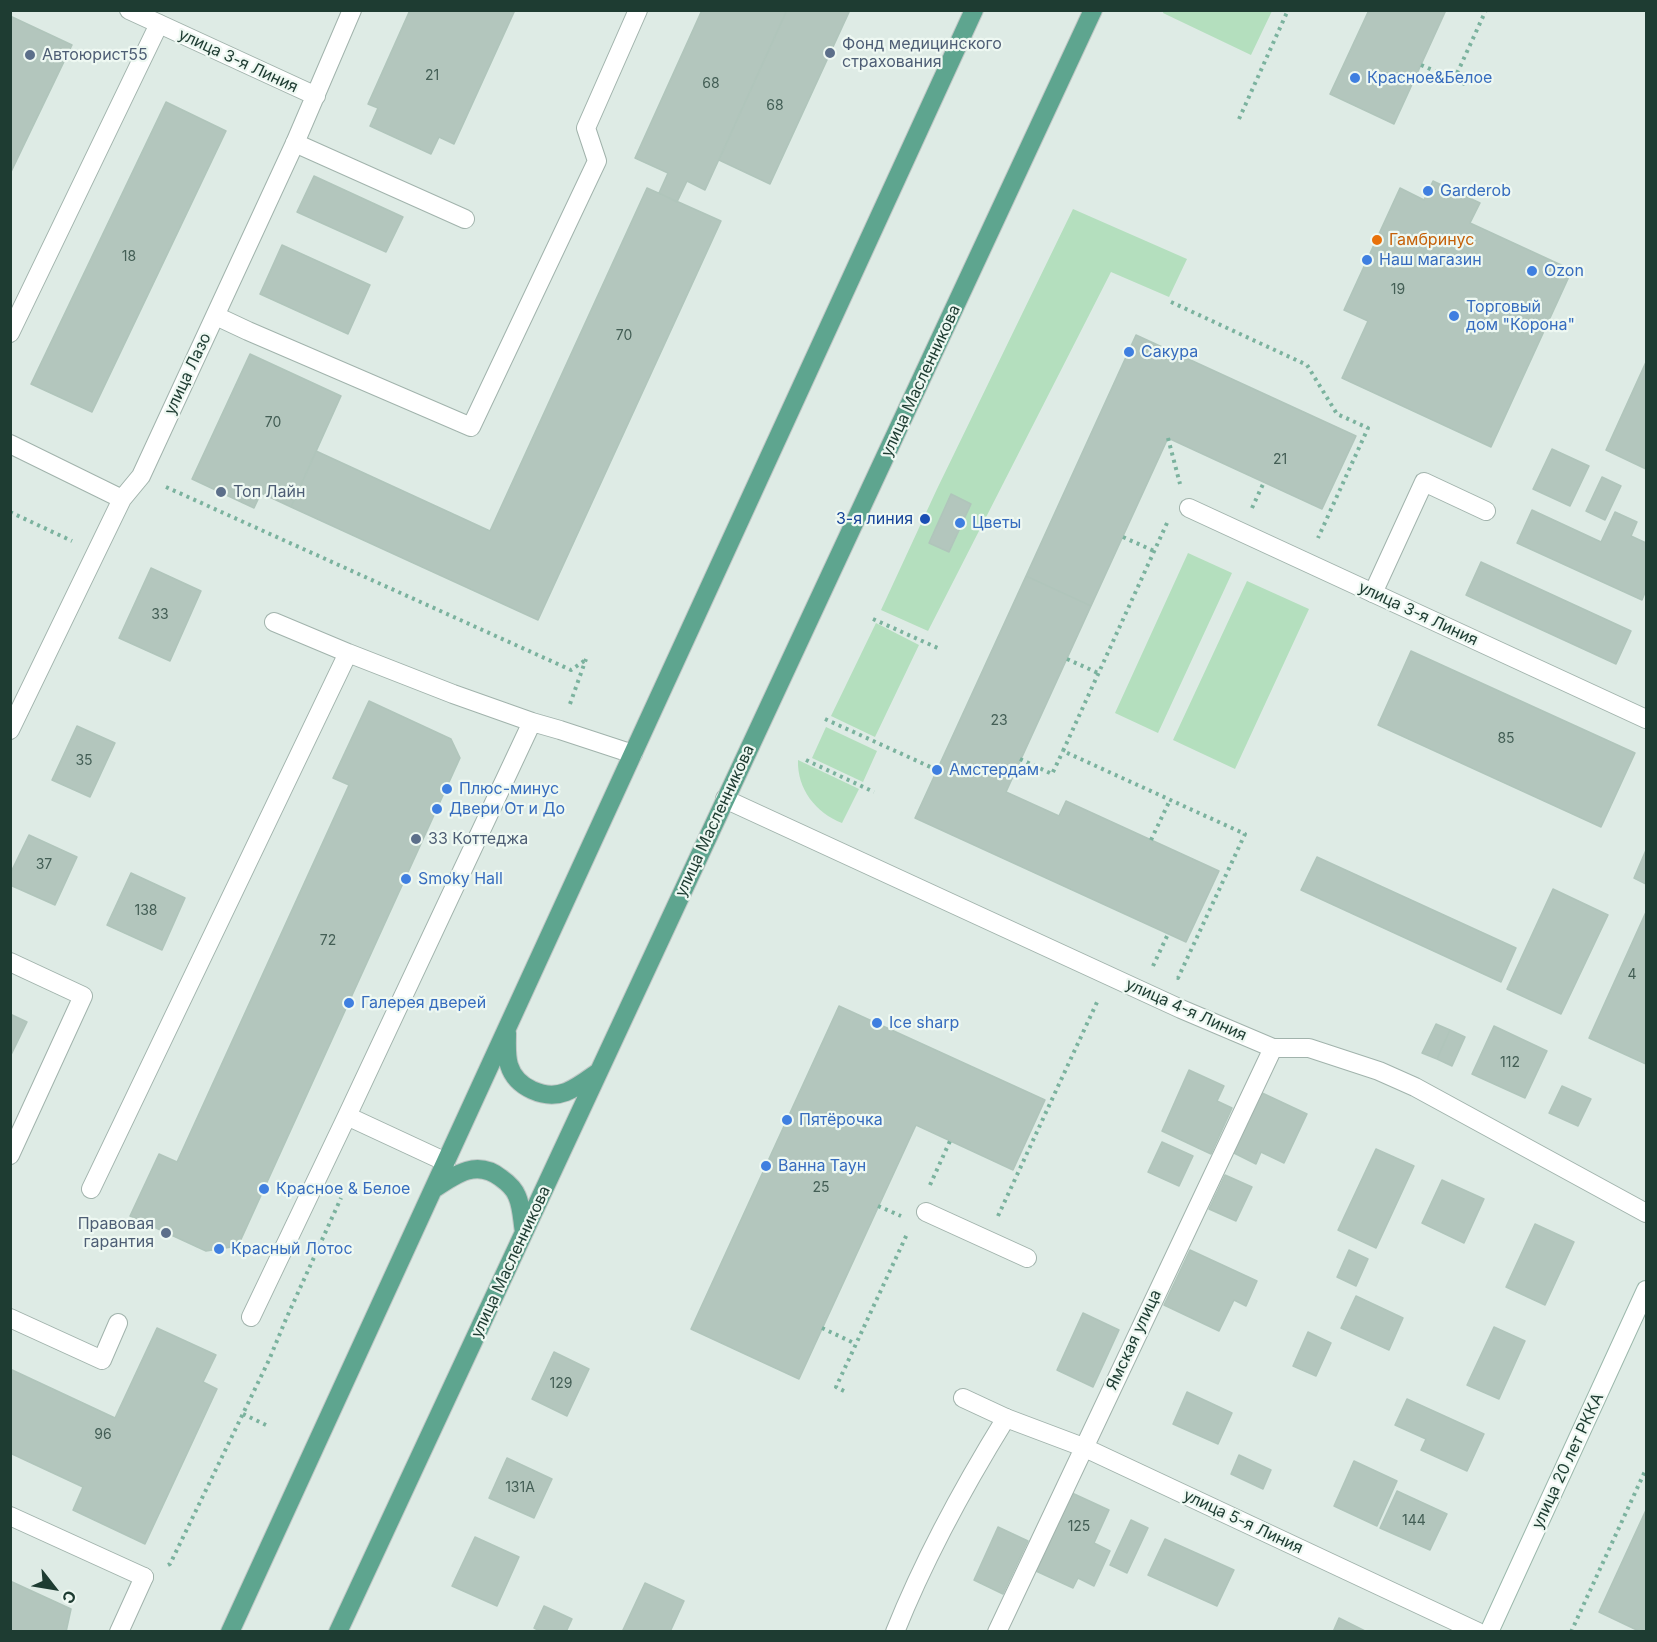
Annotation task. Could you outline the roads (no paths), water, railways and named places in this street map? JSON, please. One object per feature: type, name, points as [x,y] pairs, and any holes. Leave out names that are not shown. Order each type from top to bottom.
[{"type":"main road","points":[[230,1632],[974,10]]},
{"type":"main road","name":"улица Масленникова","points":[[343,1630],[524,1233],[1093,10]]},
{"type":"main road","points":[[507,1028],[510,1068],[520,1083],[535,1092],[551,1095],[565,1092],[600,1070]]},
{"type":"main road","points":[[432,1191],[454,1175],[470,1169],[484,1169],[496,1174],[511,1186],[517,1195],[524,1233]]},
{"type":"street","name":"улица 3-я Линия","points":[[129,10],[316,96]]},
{"type":"street","name":"улица Лазо","points":[[10,730],[122,499],[141,476],[295,143],[352,10]]},
{"type":"street","points":[[216,316],[471,427],[597,161],[586,128],[638,10]]},
{"type":"street","points":[[10,333],[159,24]]},
{"type":"street","points":[[295,143],[465,219]]},
{"type":"street","points":[[10,444],[122,499]]},
{"type":"street","points":[[1373,593],[1424,482],[1486,511]]},
{"type":"street","name":"улица 3-я Линия","points":[[1189,508],[1647,719]]},
{"type":"street","points":[[274,622],[453,694],[633,754]]},
{"type":"street","points":[[91,1189],[348,653]]},
{"type":"street","points":[[251,1317],[532,722]]},
{"type":"street","name":"улица 4-я Линия","points":[[725,799],[1110,976],[1273,1048],[1310,1048],[1379,1071],[1414,1087],[1647,1213]]},
{"type":"street","points":[[10,962],[83,996],[10,1155]]},
{"type":"street","name":"Ямская улица","points":[[997,1632],[1273,1048]]},
{"type":"street","points":[[347,1116],[446,1162]]},
{"type":"street","points":[[926,1203],[1027,1258]]},
{"type":"street","name":"улица 20 лет РККА","points":[[1489,1632],[1647,1290]]},
{"type":"street","points":[[10,1318],[102,1360],[118,1323]]},
{"type":"street","name":"улица 5-я Линия","points":[[963,1398],[1006,1418],[1083,1447],[1478,1632]]},
{"type":"street","points":[[895,1632],[945,1525],[1006,1418]]},
{"type":"street","points":[[10,1516],[144,1577],[119,1632]]},
{"type":"place","name":"Фонд медицинского страхования","points":[[830,53]]},
{"type":"place","name":"Автоюрист55","points":[[30,55]]},
{"type":"place","name":"Красное&Белое","points":[[1355,78]]},
{"type":"place","name":"Garderob","points":[[1428,191]]},
{"type":"place","name":"Гамбринус","points":[[1377,240]]},
{"type":"place","name":"Наш магазин","points":[[1367,260]]},
{"type":"place","name":"Ozon","points":[[1532,271]]},
{"type":"place","name":"Торговый дом \"Корона\"","points":[[1454,316]]},
{"type":"place","name":"Сакура","points":[[1129,352]]},
{"type":"place","name":"Топ Лайн","points":[[221,492]]},
{"type":"place","name":"3-я линия","points":[[925,519]]},
{"type":"place","name":"Цветы","points":[[960,523]]},
{"type":"place","name":"Амстердам","points":[[937,770]]},
{"type":"place","name":"Плюс-минус","points":[[447,789]]},
{"type":"place","name":"Двери От и До","points":[[437,809]]},
{"type":"place","name":"33 Коттеджа","points":[[416,839]]},
{"type":"place","name":"Smoky Hall","points":[[406,879]]},
{"type":"place","name":"Галерея дверей","points":[[349,1003]]},
{"type":"place","name":"Ice sharp","points":[[877,1023]]},
{"type":"place","name":"Пятёрочка","points":[[787,1120]]},
{"type":"place","name":"Ванна Таун","points":[[766,1166]]},
{"type":"place","name":"Красное & Белое","points":[[264,1189]]},
{"type":"place","name":"Правовая гарантия","points":[[166,1233]]},
{"type":"place","name":"Красный Лотос","points":[[219,1249]]}]
